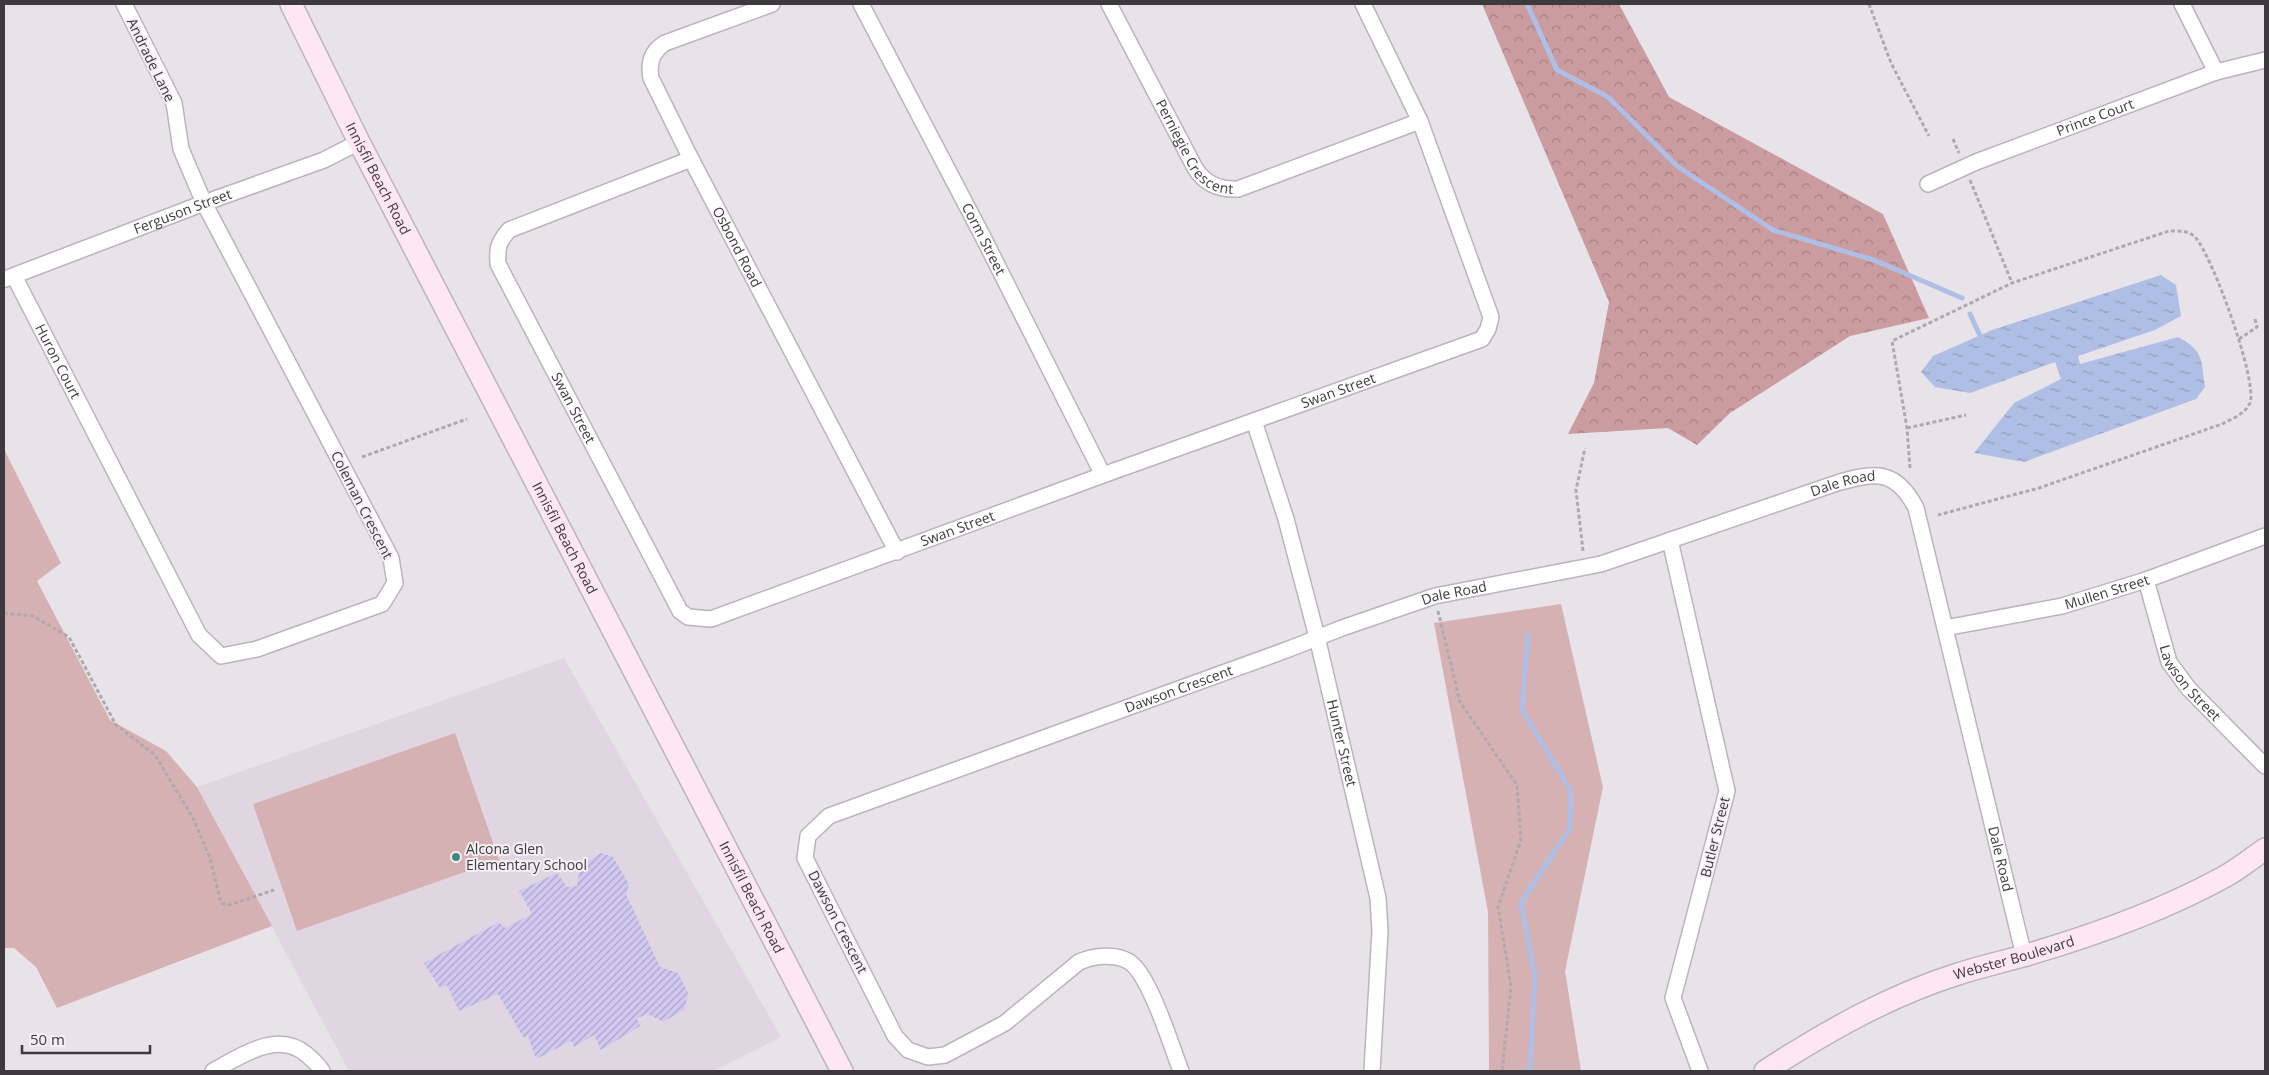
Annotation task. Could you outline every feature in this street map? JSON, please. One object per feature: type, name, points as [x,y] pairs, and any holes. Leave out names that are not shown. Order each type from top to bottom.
[{"type":"main road","name":"Innisfil Beach Road","points":[[290,4],[842,1071]]},
{"type":"main road","name":"Webster Boulevard","points":[[1765,1071],[1870,1009],[1956,974],[2024,956],[2116,924],[2195,892],[2226,876],[2265,849]]},
{"type":"street","name":"Andrade Lane","points":[[124,4],[174,102],[181,149],[204,203]]},
{"type":"street","name":"Osbond Road","points":[[772,4],[668,42],[657,49],[652,58],[650,68],[651,79],[897,552]]},
{"type":"street","name":"Corm Street","points":[[861,4],[988,246],[1103,475]]},
{"type":"street","name":"Perniegie Crescent","points":[[1109,4],[1195,168],[1204,179],[1216,186],[1238,189],[1420,121]]},
{"type":"street","name":"Swan Street","points":[[691,159],[509,230],[498,242],[498,264],[680,611],[688,617],[711,619],[1103,475],[1482,339],[1491,317],[1420,121],[1363,4]]},
{"type":"street","points":[[2182,4],[2216,72]]},
{"type":"street","name":"Prince Court","points":[[1928,184],[1964,168],[2216,72],[2265,60]]},
{"type":"street","name":"Ferguson Street","points":[[9,278],[204,203],[324,160],[360,142]]},
{"type":"street","name":"Coleman Crescent","points":[[102,447],[199,635],[221,656],[257,649],[382,604],[395,582],[391,558],[204,203]]},
{"type":"street","name":"Huron Court","points":[[9,278],[102,447]]},
{"type":"street","name":"Hunter Street","points":[[1254,421],[1286,519],[1317,638],[1378,898],[1380,931],[1372,1071]]},
{"type":"street","name":"Dale Road","points":[[1317,638],[1435,596],[1602,564],[1840,482],[1866,475],[1879,475],[1893,480],[1907,490],[1916,508],[2024,956]]},
{"type":"street","name":"Mullen Street","points":[[1944,628],[2062,606],[2146,580],[2265,536]]},
{"type":"street","name":"Butler Street","points":[[1670,540],[1727,791],[1674,998],[1700,1071]]},
{"type":"street","name":"Lawson Street","points":[[2146,580],[2169,662],[2189,689],[2265,766]]},
{"type":"street","name":"Dawson Crescent","points":[[1181,1071],[1163,1022],[1140,973],[1128,961],[1111,957],[1093,956],[1079,962],[1005,1022],[945,1055],[928,1057],[908,1050],[896,1036],[805,858],[808,836],[829,816],[1317,638]]},
{"type":"street","points":[[213,1071],[270,1044],[284,1043],[300,1049],[319,1065],[322,1071]]},
{"type":"path","points":[[1869,4],[1892,63],[1929,136]]},
{"type":"path","points":[[1953,139],[2012,283]]},
{"type":"path","points":[[1910,468],[1907,428],[1892,341],[2012,283],[2169,231],[2182,231],[2194,236],[2207,254],[2239,339],[2251,390],[2250,404],[2240,414],[2222,424],[2039,488],[1938,515]]},
{"type":"path","points":[[2239,339],[2257,327],[2255,320]]},
{"type":"path","points":[[1907,428],[1966,415]]},
{"type":"path","points":[[362,457],[467,419]]},
{"type":"path","points":[[1584,567],[1576,490],[1585,448]]},
{"type":"path","points":[[1435,596],[1460,702],[1517,784],[1521,840],[1498,907],[1511,986],[1502,1071]]},
{"type":"path","points":[[4,613],[33,616],[69,637],[116,726],[155,755],[193,818],[210,858],[221,903],[229,905],[274,890]]},
{"type":"shaded area","points":[[4,449],[61,563],[37,581],[110,720],[166,751],[197,787],[272,926],[57,1008],[36,967],[14,948],[4,948]]},
{"type":"shaded area","points":[[1561,604],[1603,787],[1565,971],[1581,1071],[1489,1071],[1488,912],[1434,623]]},
{"type":"shaded area","name":"Alcona Glen Elementary School","points":[[564,658],[781,1037],[714,1071],[349,1071],[197,787]]},
{"type":"shaded area","points":[[455,733],[499,860],[297,931],[253,804]]},
{"type":"green space","points":[[1482,4],[1619,4],[1669,97],[1883,214],[1929,318],[1850,336],[1730,413],[1697,445],[1668,428],[1568,434],[1594,383],[1609,302]]},
{"type":"water","points":[[2161,275],[2176,285],[2181,316],[2155,330],[2078,356],[2080,364],[2178,337],[2193,347],[2202,363],[2205,387],[2196,399],[2024,462],[1974,453],[2014,403],[2061,379],[2055,362],[1970,393],[1935,387],[1921,372],[1933,356],[1992,330]]},
{"type":"building","points":[[601,853],[613,857],[629,884],[626,894],[660,967],[678,973],[688,993],[685,1009],[663,1022],[648,1014],[637,1018],[640,1026],[601,1050],[594,1035],[574,1047],[571,1041],[536,1059],[528,1036],[523,1037],[498,994],[459,1011],[447,985],[440,988],[424,963],[499,922],[505,928],[532,914],[519,891],[557,873],[567,887],[577,886],[580,866]]},
{"type":"waterway","points":[[1527,4],[1557,70],[1608,97],[1677,166],[1773,230],[1874,260],[1962,298]]},
{"type":"waterway","points":[[1970,314],[1982,340]]},
{"type":"waterway","points":[[1528,635],[1522,710],[1571,791],[1570,828],[1521,903],[1535,976],[1530,1071]]},
{"type":"place","name":"Alcona Glen Elementary School","points":[[456,857]]}]
